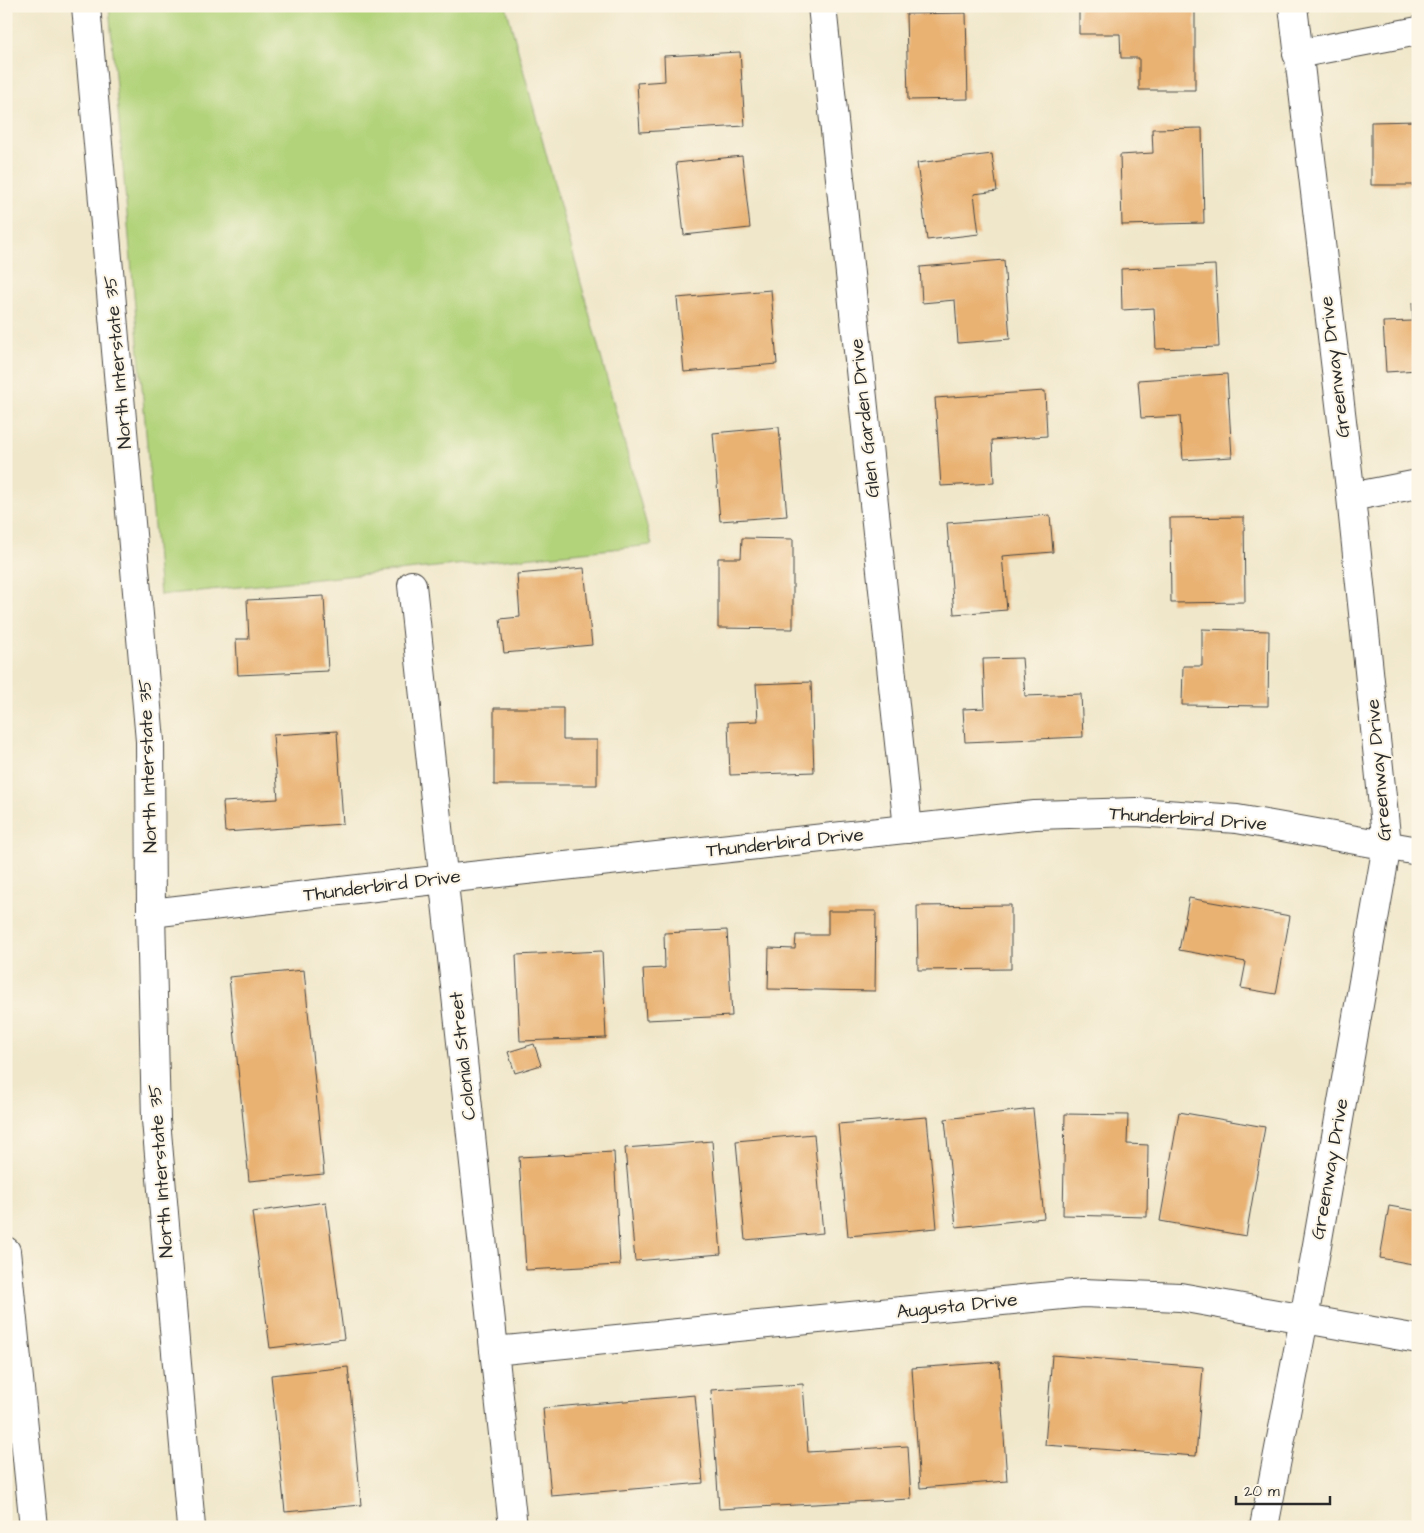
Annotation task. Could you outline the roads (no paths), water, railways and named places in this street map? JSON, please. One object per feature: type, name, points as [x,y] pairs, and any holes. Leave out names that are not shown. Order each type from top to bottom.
[{"type":"main road","name":"North Interstate 35","points":[[86,6],[150,741],[151,914],[156,1120],[191,1527]]},
{"type":"main road","name":"Glen Garden Drive","points":[[822,6],[908,829]]},
{"type":"main road","name":"Greenway Drive","points":[[1264,1527],[1304,1319],[1387,845],[1351,497],[1297,54],[1293,6]]},
{"type":"main road","points":[[1297,54],[1418,32]]},
{"type":"main road","points":[[1351,497],[1418,484]]},
{"type":"main road","name":"Colonial Street","points":[[412,585],[513,1527]]},
{"type":"main road","name":"Thunderbird Drive","points":[[151,914],[444,879],[1034,815],[1137,812],[1237,819],[1418,851]]},
{"type":"main road","points":[[6,1251],[34,1527]]},
{"type":"main road","name":"Augusta Drive","points":[[494,1351],[1083,1293],[1180,1297],[1418,1339]]},
{"type":"main road","points":[[24,1418],[53,1527]]}]
